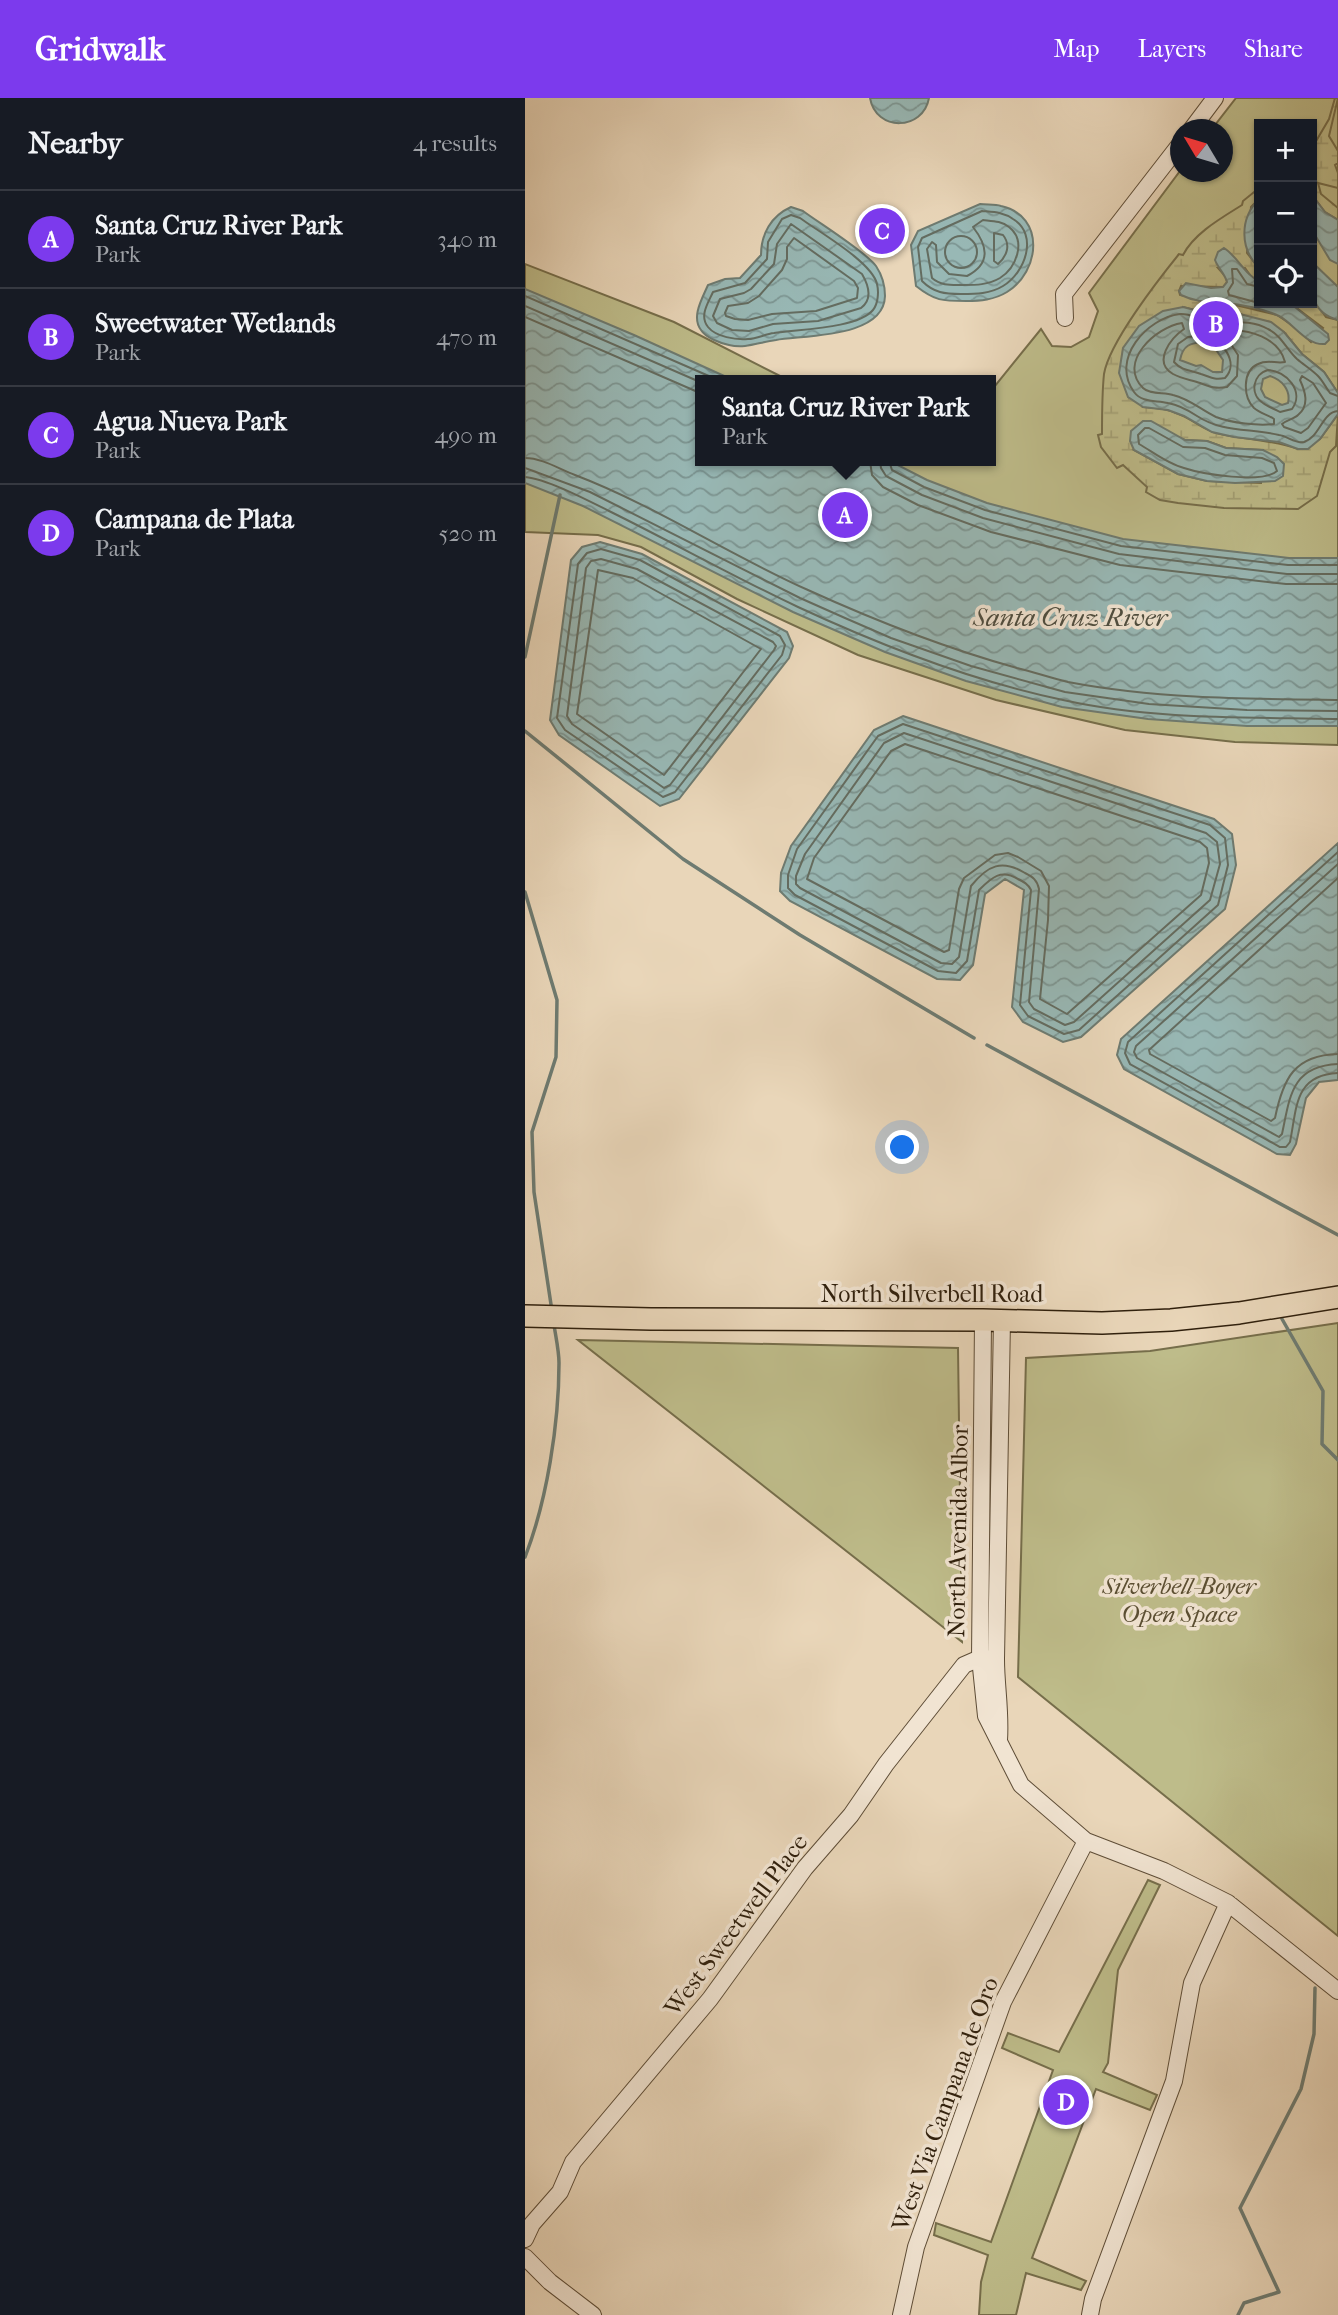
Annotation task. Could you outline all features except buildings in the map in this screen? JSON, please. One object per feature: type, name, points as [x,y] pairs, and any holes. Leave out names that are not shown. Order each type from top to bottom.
[{"type":"main road","name":"North Silverbell Road","points":[[525,1316],[1102,1323],[1238,1313],[1338,1297]]},
{"type":"street","points":[[1199,119],[1215,98]]},
{"type":"street","points":[[1065,317],[1064,294],[1170,157]]},
{"type":"street","name":"North Avenida Albor","points":[[988,1658],[980,1574],[992,1320]]},
{"type":"street","name":"North Avenida Albor","points":[[992,1320],[998,1574],[988,1658],[986,1716],[1021,1785],[1086,1841],[1164,1871],[1228,1903],[1338,1991]]},
{"type":"street","points":[[980,1574],[998,1574]]},
{"type":"street","name":"West Sweetwell Place","points":[[525,2239],[532,2224],[560,2192],[573,2162],[710,1999],[805,1868],[851,1815],[886,1764],[964,1665],[988,1658]]},
{"type":"street","name":"West Via Campana de Oro","points":[[901,2315],[916,2247],[1003,2002],[1086,1841]]},
{"type":"street","points":[[1090,2315],[1093,2299],[1174,2081],[1192,1983],[1228,1903]]},
{"type":"street","points":[[525,2257],[550,2282],[593,2315]]},
{"type":"green space","points":[[1236,98],[1338,98],[1338,745],[1235,742],[1125,730],[996,700],[858,655],[737,599],[641,547],[598,535],[525,532],[525,264],[674,322],[778,375],[695,375],[695,466],[996,466],[996,385],[1041,329],[1052,346],[1071,347],[1089,337],[1098,311],[1089,293],[1172,182],[1233,182],[1233,119],[1220,119]]},
{"type":"green space","points":[[1335,98],[1338,98],[1329,136],[1338,151],[1338,163],[1335,165],[1338,188],[1318,183],[1321,194],[1338,208],[1338,220],[1325,212],[1317,202],[1317,139],[1329,119]]},
{"type":"green space","points":[[1254,192],[1247,253],[1254,262],[1254,279],[1245,268],[1218,268],[1226,277],[1227,282],[1223,287],[1181,286],[1180,295],[1277,315],[1311,342],[1323,328],[1297,308],[1317,308],[1317,304],[1326,317],[1338,320],[1338,393],[1324,372],[1302,354],[1284,332],[1240,314],[1210,314],[1183,307],[1143,407],[1172,411],[1216,433],[1298,449],[1320,439],[1338,414],[1336,446],[1330,452],[1317,496],[1298,509],[1224,508],[1160,500],[1146,492],[1147,487],[1123,465],[1117,468],[1101,447],[1098,435],[1102,434],[1104,374],[1124,329],[1179,254],[1183,255],[1201,233],[1242,205]],"holes":[[[1177,437],[1207,441],[1226,448],[1263,450],[1261,483],[1207,481],[1178,474],[1134,450]]]},
{"type":"green space","name":"Silverbell-Boyer Open Space","points":[[1338,1323],[1338,1936],[1018,1677],[1026,1358],[1150,1351]]},
{"type":"green space","points":[[578,1340],[958,1348],[962,1642]]},
{"type":"green space","points":[[1148,1880],[1160,1885],[1118,1970],[1108,2063],[1103,2072],[1157,2095],[1150,2110],[1096,2089],[1032,2258],[1086,2281],[1081,2290],[1026,2273],[1016,2315],[979,2315],[981,2282],[988,2255],[934,2235],[936,2223],[991,2242],[1053,2070],[1002,2048],[1008,2033],[1059,2052]]},
{"type":"water","points":[[870,98],[929,98],[918,117],[899,123],[881,117]]},
{"type":"water","points":[[1317,202],[1325,212],[1338,220],[1338,264],[1330,260],[1317,238]]},
{"type":"water","points":[[980,204],[1001,206],[1016,212],[1026,221],[1033,245],[1026,272],[1007,292],[992,298],[951,301],[928,295],[916,286],[911,245],[918,231]]},
{"type":"water","points":[[1254,205],[1254,261],[1248,252],[1244,234]]},
{"type":"water","points":[[791,207],[803,211],[871,260],[881,276],[884,288],[881,310],[872,320],[858,327],[823,335],[741,346],[710,338],[703,333],[697,319],[708,285],[725,279],[740,278],[761,255],[769,226],[778,215]]},
{"type":"water","points":[[1224,248],[1254,278],[1254,308],[1197,300],[1181,295],[1179,291],[1186,283],[1211,288],[1223,287],[1227,282],[1215,260],[1218,252]]},
{"type":"water","points":[[1317,267],[1338,287],[1338,320],[1321,311],[1317,305]]},
{"type":"water","name":"Santa Cruz River","points":[[525,289],[722,375],[695,375],[695,466],[900,466],[927,480],[987,503],[1123,539],[1289,558],[1338,558],[1338,726],[1247,726],[1148,719],[1062,707],[966,681],[885,652],[793,612],[583,506],[525,483]]},
{"type":"water","points":[[1183,307],[1210,314],[1240,314],[1271,322],[1324,372],[1338,393],[1338,414],[1320,439],[1308,449],[1298,449],[1279,442],[1212,432],[1168,410],[1143,407],[1128,397],[1119,373],[1123,348],[1139,326],[1163,311]],"holes":[[[1204,342],[1212,344],[1223,360],[1222,372],[1213,372],[1201,365],[1196,366],[1180,360],[1188,346]],[[1270,376],[1285,386],[1288,403],[1282,405],[1265,397],[1261,389],[1263,379]]]},
{"type":"water","points":[[1256,308],[1296,308],[1328,334],[1329,340],[1325,344],[1312,342],[1285,320]]},
{"type":"water","points":[[1143,421],[1151,421],[1185,440],[1207,441],[1226,448],[1263,450],[1284,464],[1283,476],[1275,481],[1235,483],[1207,481],[1178,474],[1134,450],[1130,441],[1131,431]]},
{"type":"water","points":[[600,542],[642,554],[787,632],[793,646],[789,658],[679,799],[660,806],[559,735],[550,720],[571,560],[582,547]]},
{"type":"water","points":[[903,716],[1214,819],[1232,834],[1236,865],[1225,909],[1081,1037],[1063,1042],[1023,1022],[1012,1007],[1024,890],[1005,879],[985,894],[973,965],[960,980],[937,979],[790,901],[780,891],[781,873],[791,846],[874,730]]},
{"type":"water","points":[[1338,843],[1338,1080],[1319,1082],[1306,1098],[1296,1144],[1290,1155],[1277,1154],[1124,1069],[1117,1055],[1121,1039]]},
{"type":"waterway","points":[[525,657],[560,495]]},
{"type":"waterway","points":[[525,731],[683,859],[800,935],[974,1038]]},
{"type":"waterway","points":[[525,892],[557,1000],[556,1057],[532,1132],[534,1192],[552,1311]]},
{"type":"waterway","points":[[987,1045],[1338,1235]]},
{"type":"waterway","points":[[1282,1319],[1323,1391],[1322,1444],[1338,1460]]},
{"type":"waterway","points":[[525,1557],[540,1512],[554,1436],[559,1363],[554,1325]]},
{"type":"waterway","points":[[1238,2315],[1244,2303],[1279,2292],[1240,2208],[1301,2089],[1314,2034],[1315,1988]]},
{"type":"place","name":"Agua Nueva Park","points":[[882,231]]},
{"type":"place","name":"Sweetwater Wetlands","points":[[1216,324]]},
{"type":"place","name":"Santa Cruz River Park","points":[[845,515]]},
{"type":"place","name":"Campana de Plata","points":[[1066,2102]]}]
